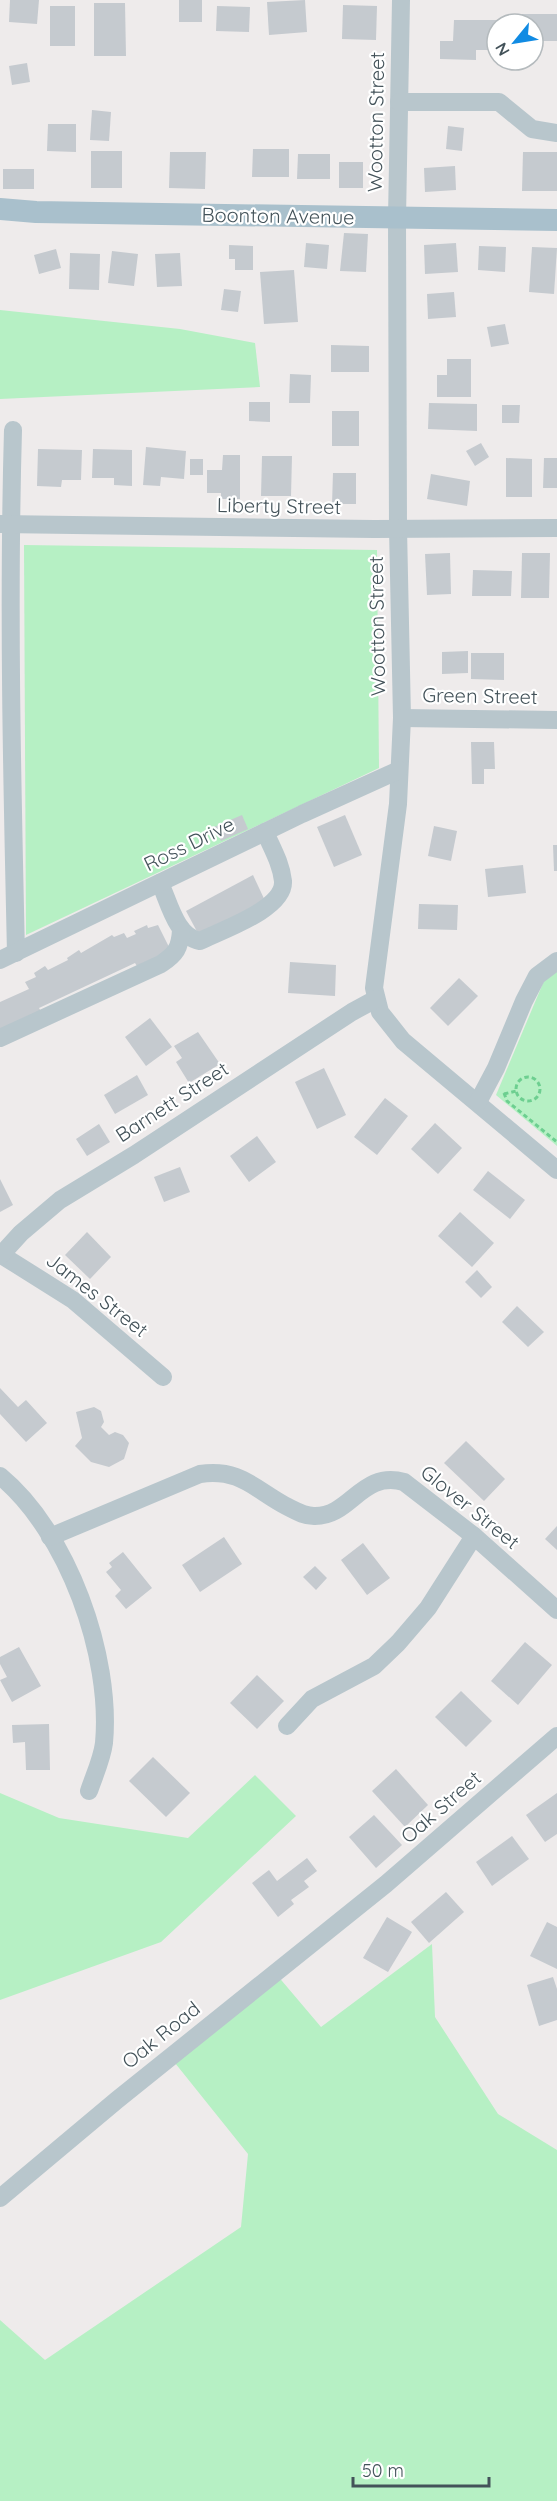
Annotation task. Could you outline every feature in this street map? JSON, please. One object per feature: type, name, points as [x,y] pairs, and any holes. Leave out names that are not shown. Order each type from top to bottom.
[{"type":"main road","name":"Boonton Avenue","points":[[0,209],[47,212],[557,220]]},
{"type":"street","name":"Wootton Street","points":[[401,0],[397,218],[398,528],[402,718],[397,815],[375,975],[376,999],[387,1022],[403,1041],[557,1170]]},
{"type":"street","points":[[399,102],[499,102],[532,129],[557,132]]},
{"type":"street","points":[[8,956],[5,525],[13,430]]},
{"type":"street","name":"Liberty Street","points":[[5,525],[557,528]]},
{"type":"street","name":"Green Street","points":[[402,718],[557,720]]},
{"type":"street","name":"Ross Drive","points":[[8,956],[399,770]]},
{"type":"street","points":[[160,883],[181,930],[193,940],[200,941],[271,906],[280,896],[283,883],[280,866],[265,832]]},
{"type":"street","points":[[0,1038],[161,964],[174,956],[181,930]]},
{"type":"street","points":[[478,1102],[496,1068],[537,976],[557,960]]},
{"type":"street","name":"Barnett Street","points":[[1,1255],[21,1233],[60,1200],[134,1155],[352,1012],[376,999]]},
{"type":"street","name":"James Street","points":[[1,1255],[73,1300],[163,1377]]},
{"type":"street","name":"Glover Street","points":[[50,1538],[200,1474],[225,1473],[243,1479],[291,1509],[314,1516],[338,1509],[374,1482],[392,1479],[404,1482],[474,1536],[557,1610]]},
{"type":"street","points":[[0,1476],[33,1511],[50,1538],[65,1565],[84,1611],[104,1696],[104,1744],[89,1791]]},
{"type":"street","points":[[287,1726],[312,1699],[374,1666],[398,1642],[428,1608],[474,1536]]},
{"type":"street","name":"Oak Street","points":[[353,1910],[557,1736]]},
{"type":"street","name":"Oak Road","points":[[0,2198],[126,2092],[353,1910]]},
{"type":"path","points":[[528,1077],[537,1081],[540,1086],[538,1096],[533,1100],[523,1100],[516,1091],[519,1081],[528,1077]]},
{"type":"path","points":[[505,1086],[504,1094],[507,1101],[557,1142]]},
{"type":"path","points":[[504,1094],[516,1091]]},
{"type":"green space","points":[[0,310],[180,329],[255,343],[260,387],[0,399]]},
{"type":"green space","points":[[24,545],[377,550],[379,768],[26,935]]},
{"type":"green space","points":[[557,970],[557,1146],[496,1095],[546,976]]},
{"type":"green space","points":[[255,1775],[296,1816],[161,1942],[0,2000],[0,1793],[59,1818],[188,1838]]},
{"type":"green space","points":[[432,1944],[435,2017],[498,2114],[557,2150],[557,2501],[0,2501],[0,2320],[45,2360],[241,2227],[248,2154],[167,2053],[271,1968],[321,2027]]},
{"type":"building","points":[[10,0],[39,0],[37,24],[9,22]]},
{"type":"building","points":[[179,0],[202,0],[202,22],[179,22]]},
{"type":"building","points":[[305,0],[307,32],[269,35],[267,2]]},
{"type":"building","points":[[94,3],[125,3],[126,56],[94,56]]},
{"type":"building","points":[[343,5],[377,6],[376,40],[342,39]]},
{"type":"building","points":[[50,6],[75,6],[75,46],[50,46]]},
{"type":"building","points":[[217,6],[250,7],[249,32],[216,31]]},
{"type":"building","points":[[545,14],[557,14],[557,41],[545,41]]},
{"type":"building","points":[[454,20],[485,20],[485,50],[476,50],[476,60],[440,59],[440,41],[453,41]]},
{"type":"building","points":[[27,63],[30,82],[12,85],[9,66]]},
{"type":"building","points":[[92,110],[111,112],[109,141],[90,140]]},
{"type":"building","points":[[48,124],[76,124],[76,152],[47,151]]},
{"type":"building","points":[[448,126],[464,128],[462,151],[446,149]]},
{"type":"building","points":[[253,149],[289,149],[289,177],[252,177]]},
{"type":"building","points":[[91,151],[122,151],[122,188],[91,188]]},
{"type":"building","points":[[170,152],[206,152],[205,189],[169,188]]},
{"type":"building","points":[[523,152],[557,152],[557,191],[522,191]]},
{"type":"building","points":[[298,154],[330,154],[330,179],[297,179]]},
{"type":"building","points":[[339,162],[363,162],[363,188],[339,188]]},
{"type":"building","points":[[455,166],[456,190],[425,192],[424,168]]},
{"type":"building","points":[[3,169],[34,169],[34,189],[3,189]]},
{"type":"building","points":[[344,233],[368,234],[366,272],[340,271]]},
{"type":"building","points":[[306,243],[329,245],[327,269],[304,267]]},
{"type":"building","points":[[456,243],[458,272],[425,274],[424,245]]},
{"type":"building","points":[[229,245],[253,246],[253,270],[235,270],[235,259],[229,259]]},
{"type":"building","points":[[479,246],[506,247],[505,272],[478,270]]},
{"type":"building","points":[[532,247],[557,248],[554,294],[529,292]]},
{"type":"building","points":[[56,249],[61,268],[39,274],[34,255]]},
{"type":"building","points":[[112,251],[138,254],[134,286],[108,283]]},
{"type":"building","points":[[70,253],[100,254],[99,290],[69,289]]},
{"type":"building","points":[[180,253],[182,286],[157,287],[155,254]]},
{"type":"building","points":[[294,270],[298,322],[264,324],[260,272]]},
{"type":"building","points":[[224,289],[241,291],[238,312],[221,310]]},
{"type":"building","points":[[454,292],[456,317],[428,319],[427,294]]},
{"type":"building","points":[[505,324],[509,344],[491,347],[487,327]]},
{"type":"building","points":[[331,345],[369,346],[369,372],[331,372]]},
{"type":"building","points":[[447,359],[471,359],[471,397],[437,397],[437,375],[447,375]]},
{"type":"building","points":[[290,374],[311,375],[310,403],[289,403]]},
{"type":"building","points":[[249,402],[270,402],[270,422],[249,421]]},
{"type":"building","points":[[429,403],[477,404],[477,431],[428,429]]},
{"type":"building","points":[[502,405],[520,405],[519,423],[502,423]]},
{"type":"building","points":[[332,411],[359,411],[359,446],[332,446]]},
{"type":"building","points":[[481,443],[489,457],[475,466],[466,451]]},
{"type":"building","points":[[146,447],[186,451],[184,479],[161,477],[160,486],[143,485]]},
{"type":"building","points":[[38,449],[82,450],[81,480],[62,480],[61,487],[37,486]]},
{"type":"building","points":[[93,449],[132,450],[132,486],[114,485],[114,478],[92,478]]},
{"type":"building","points":[[223,455],[240,455],[240,499],[221,499],[221,493],[207,493],[207,470],[222,470]]},
{"type":"building","points":[[262,456],[292,456],[291,496],[261,496]]},
{"type":"building","points":[[506,458],[532,459],[532,497],[506,497]]},
{"type":"building","points":[[544,458],[557,458],[557,488],[543,488]]},
{"type":"building","points":[[190,459],[203,459],[203,475],[190,475]]},
{"type":"building","points":[[333,473],[356,473],[356,504],[332,504]]},
{"type":"building","points":[[431,474],[470,481],[467,506],[427,499]]},
{"type":"building","points":[[450,553],[451,594],[427,595],[425,554]]},
{"type":"building","points":[[522,553],[550,553],[549,598],[521,598]]},
{"type":"building","points":[[473,570],[512,571],[511,596],[472,596]]},
{"type":"building","points":[[468,651],[468,673],[442,674],[442,652]]},
{"type":"building","points":[[471,653],[504,653],[504,680],[471,679]]},
{"type":"building","points":[[471,742],[494,742],[495,769],[484,769],[484,784],[472,784]]},
{"type":"building","points":[[242,815],[248,829],[221,841],[214,827]]},
{"type":"building","points":[[345,815],[362,855],[334,867],[317,827]]},
{"type":"building","points":[[434,826],[457,831],[451,861],[428,856]]},
{"type":"building","points":[[553,845],[557,845],[557,871],[554,871]]},
{"type":"building","points":[[523,865],[526,893],[488,897],[485,869]]},
{"type":"building","points":[[253,875],[267,905],[201,939],[186,911]]},
{"type":"building","points":[[419,904],[458,905],[457,930],[418,929]]},
{"type":"building","points":[[147,925],[148,928],[158,925],[172,953],[139,969],[135,963],[39,1008],[43,1015],[0,1035],[0,1002],[29,989],[25,982],[36,977],[34,973],[45,966],[48,970],[68,960],[67,958],[79,950],[81,953],[112,935],[114,937],[124,933],[127,938],[136,934],[134,931]]},
{"type":"building","points":[[290,962],[336,965],[335,996],[288,993]]},
{"type":"building","points":[[459,978],[478,996],[448,1026],[430,1008]]},
{"type":"building","points":[[150,1018],[172,1047],[146,1066],[125,1037]]},
{"type":"building","points":[[198,1032],[220,1064],[189,1083],[176,1062],[182,1058],[174,1046]]},
{"type":"building","points":[[324,1068],[346,1115],[317,1129],[295,1082]]},
{"type":"building","points":[[137,1075],[148,1095],[115,1114],[104,1095]]},
{"type":"building","points":[[385,1098],[408,1116],[377,1155],[354,1137]]},
{"type":"building","points":[[435,1123],[462,1148],[438,1174],[411,1149]]},
{"type":"building","points":[[99,1124],[110,1142],[87,1156],[76,1139]]},
{"type":"building","points":[[257,1136],[276,1162],[249,1182],[230,1156]]},
{"type":"building","points":[[180,1167],[190,1192],[164,1202],[154,1177]]},
{"type":"building","points":[[488,1171],[525,1200],[510,1219],[473,1190]]},
{"type":"building","points":[[0,1179],[13,1205],[0,1212]]},
{"type":"building","points":[[460,1212],[494,1243],[472,1267],[438,1236]]},
{"type":"building","points":[[87,1232],[111,1257],[90,1279],[65,1255]]},
{"type":"building","points":[[477,1270],[492,1287],[481,1298],[465,1282]]},
{"type":"building","points":[[517,1306],[544,1332],[528,1347],[502,1322]]},
{"type":"building","points":[[0,1388],[18,1407],[26,1400],[47,1423],[26,1442],[0,1414]]},
{"type":"building","points":[[94,1407],[101,1411],[104,1422],[101,1427],[109,1435],[115,1432],[123,1435],[129,1443],[124,1459],[109,1467],[91,1462],[75,1446],[82,1438],[76,1412]]},
{"type":"building","points":[[466,1441],[505,1479],[484,1501],[444,1463]]},
{"type":"building","points":[[557,1526],[557,1550],[545,1539]]},
{"type":"building","points":[[224,1537],[242,1564],[200,1592],[182,1565]]},
{"type":"building","points":[[363,1543],[390,1578],[367,1595],[341,1560]]},
{"type":"building","points":[[123,1552],[152,1588],[126,1609],[115,1596],[121,1590],[106,1572],[112,1567],[109,1563]]},
{"type":"building","points":[[315,1566],[327,1578],[316,1590],[303,1577]]},
{"type":"building","points":[[525,1642],[552,1665],[518,1705],[491,1681]]},
{"type":"building","points":[[19,1647],[41,1686],[12,1702],[0,1680],[7,1677],[0,1664],[0,1657]]},
{"type":"building","points":[[257,1675],[284,1701],[257,1729],[230,1703]]},
{"type":"building","points":[[461,1691],[492,1721],[466,1747],[435,1717]]},
{"type":"building","points":[[49,1724],[50,1770],[26,1770],[25,1742],[13,1743],[12,1725]]},
{"type":"building","points":[[153,1757],[190,1793],[166,1817],[129,1781]]},
{"type":"building","points":[[396,1769],[428,1805],[405,1827],[372,1791]]},
{"type":"building","points":[[557,1793],[557,1834],[545,1842],[526,1815]]},
{"type":"building","points":[[374,1815],[402,1845],[376,1868],[349,1837]]},
{"type":"building","points":[[512,1836],[529,1859],[492,1886],[476,1862]]},
{"type":"building","points":[[307,1858],[317,1871],[304,1881],[309,1887],[291,1900],[294,1904],[278,1917],[252,1883],[269,1870],[277,1881]]},
{"type":"building","points":[[446,1892],[464,1912],[429,1943],[411,1922]]},
{"type":"building","points":[[387,1917],[412,1932],[388,1972],[363,1958]]},
{"type":"building","points":[[547,1922],[557,1927],[557,1969],[530,1956]]},
{"type":"building","points":[[553,1977],[557,1989],[557,2020],[539,2026],[527,1985]]}]
